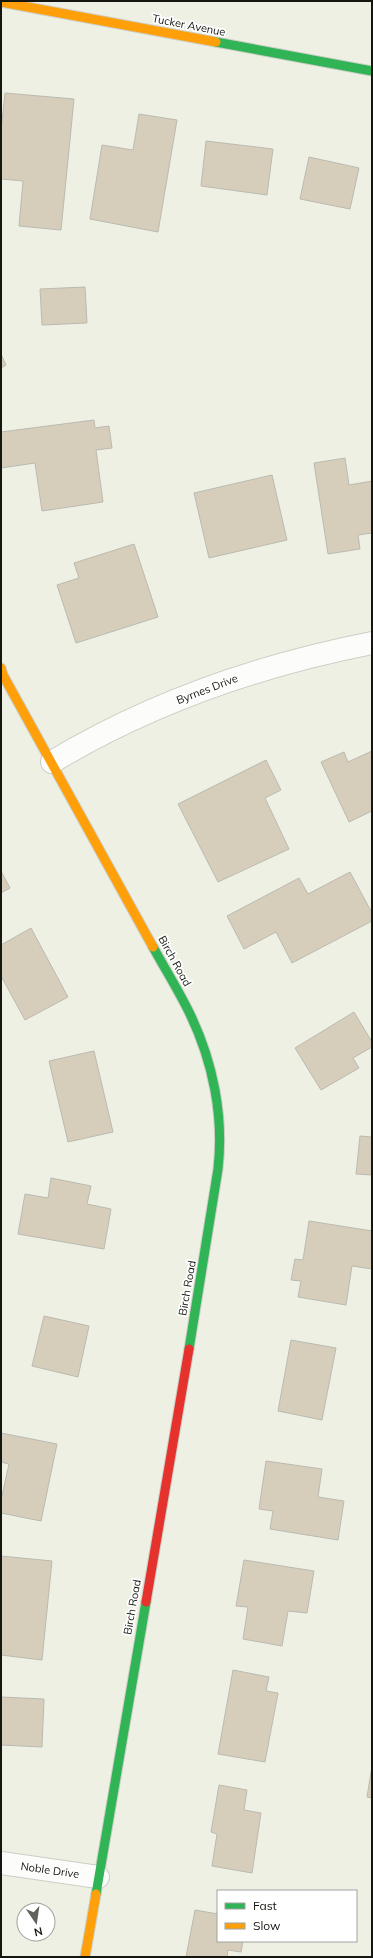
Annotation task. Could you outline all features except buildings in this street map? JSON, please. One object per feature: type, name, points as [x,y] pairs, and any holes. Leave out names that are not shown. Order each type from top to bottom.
[{"type":"street","name":"Tucker Avenue","points":[[1,2],[372,71]]},
{"type":"street","name":"Byrnes Drive","points":[[52,762],[149,712],[234,678],[320,653],[372,643]]},
{"type":"street","name":"Birch Road","points":[[1,668],[3,676],[52,762],[193,1022],[205,1050],[217,1100],[220,1149],[207,1241],[85,1957]]},
{"type":"street","name":"Noble Drive","points":[[1,1863],[98,1877]]},
{"type":"traffic: fast","points":[[216,42],[372,71]]},
{"type":"traffic: fast","points":[[153,947],[181,997],[198,1032],[211,1070],[218,1109],[218,1169],[189,1349]]},
{"type":"traffic: fast","points":[[96,1894],[146,1602]]},
{"type":"traffic: slow","points":[[1,2],[216,42]]},
{"type":"traffic: slow","points":[[1,668],[3,675],[153,947]]},
{"type":"traffic: slow","points":[[85,1957],[96,1894]]},
{"type":"traffic: jam","points":[[146,1602],[189,1349]]}]
